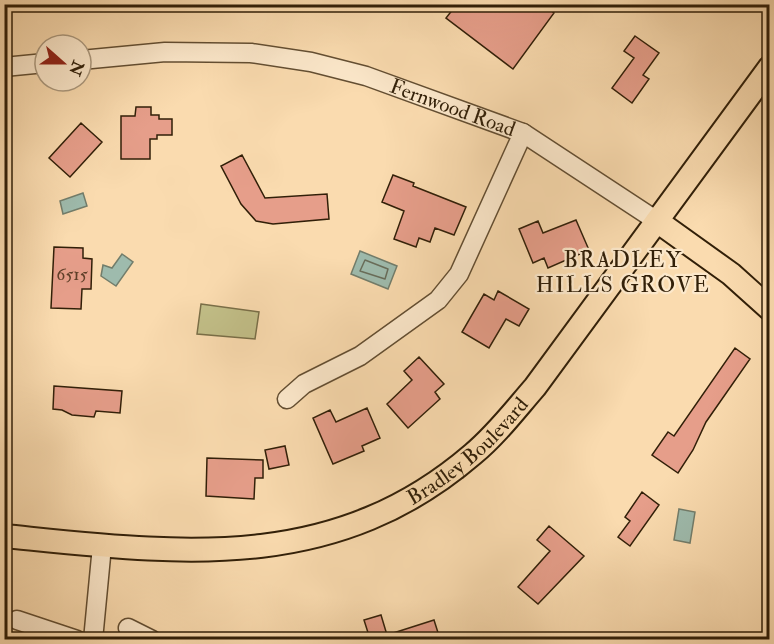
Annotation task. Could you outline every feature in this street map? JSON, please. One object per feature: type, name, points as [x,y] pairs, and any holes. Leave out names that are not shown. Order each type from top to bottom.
[{"type":"main road","name":"Bradley Boulevard","points":[[4,536],[187,552],[263,548],[335,531],[365,520],[412,497],[456,468],[496,433],[554,362],[770,67]]},
{"type":"main road","name":"Fernwood Road","points":[[657,221],[731,274],[770,309]]},
{"type":"street","name":"Fernwood Road","points":[[93,59],[185,52],[251,53],[311,62],[366,76],[523,133],[657,221]]},
{"type":"street","points":[[4,67],[33,64]]},
{"type":"street","points":[[287,399],[304,384],[360,356],[438,300],[459,274],[523,133]]},
{"type":"street","points":[[93,639],[102,546]]},
{"type":"street","points":[[17,620],[77,639]]},
{"type":"street","points":[[128,628],[153,639]]},
{"type":"shaded area","points":[[201,304],[259,312],[255,339],[197,334]]},
{"type":"water","points":[[83,193],[87,206],[63,214],[60,201]]},
{"type":"water","points":[[360,251],[397,266],[388,289],[351,274]]},
{"type":"water","points":[[122,254],[133,262],[116,286],[101,276],[103,265],[112,268]]},
{"type":"water","points":[[679,509],[695,512],[690,543],[674,540]]},
{"type":"building","points":[[457,4],[543,4],[554,13],[513,69],[446,18]]},
{"type":"building","points":[[635,36],[659,53],[643,75],[649,79],[632,103],[612,88],[634,58],[624,51]]},
{"type":"building","points":[[136,107],[151,107],[151,115],[159,115],[159,119],[172,119],[172,135],[157,135],[157,139],[150,139],[150,159],[121,159],[121,116],[135,116]]},
{"type":"building","points":[[81,123],[102,142],[70,177],[49,158]]},
{"type":"building","points":[[242,155],[265,198],[327,194],[329,219],[273,224],[256,221],[241,204],[221,166]]},
{"type":"building","points":[[393,175],[414,183],[413,186],[466,207],[454,235],[435,228],[430,242],[419,238],[416,247],[394,239],[404,211],[382,202]]},
{"type":"building","points":[[576,220],[589,250],[548,268],[544,258],[533,263],[519,229],[538,221],[543,233]]},
{"type":"building","points":[[54,247],[83,248],[83,258],[92,259],[91,289],[82,289],[81,309],[51,308]]},
{"type":"building","points":[[498,291],[529,309],[519,326],[506,319],[489,348],[462,332],[484,294],[494,300]]},
{"type":"building","points":[[735,348],[750,359],[706,422],[693,450],[678,473],[652,455],[668,432],[674,436]]},
{"type":"building","points":[[419,357],[444,384],[435,392],[440,399],[408,428],[387,404],[412,380],[404,371]]},
{"type":"building","points":[[54,386],[122,391],[120,413],[96,411],[94,417],[72,415],[53,409]]},
{"type":"building","points":[[367,408],[380,438],[362,446],[364,451],[333,464],[313,418],[330,410],[336,422]]},
{"type":"building","points":[[285,446],[289,465],[269,469],[265,450]]},
{"type":"building","points":[[207,458],[263,460],[263,478],[255,478],[254,499],[206,496]]},
{"type":"building","points":[[642,492],[659,505],[630,546],[618,537],[630,521],[625,517]]},
{"type":"building","points":[[549,526],[584,556],[538,604],[518,587],[550,551],[537,540]]},
{"type":"building","points":[[381,615],[387,635],[434,620],[440,639],[370,639],[364,620]]},
{"type":"district","name":"BRADLEY HILLS GROVE","points":[[623,272]]}]
